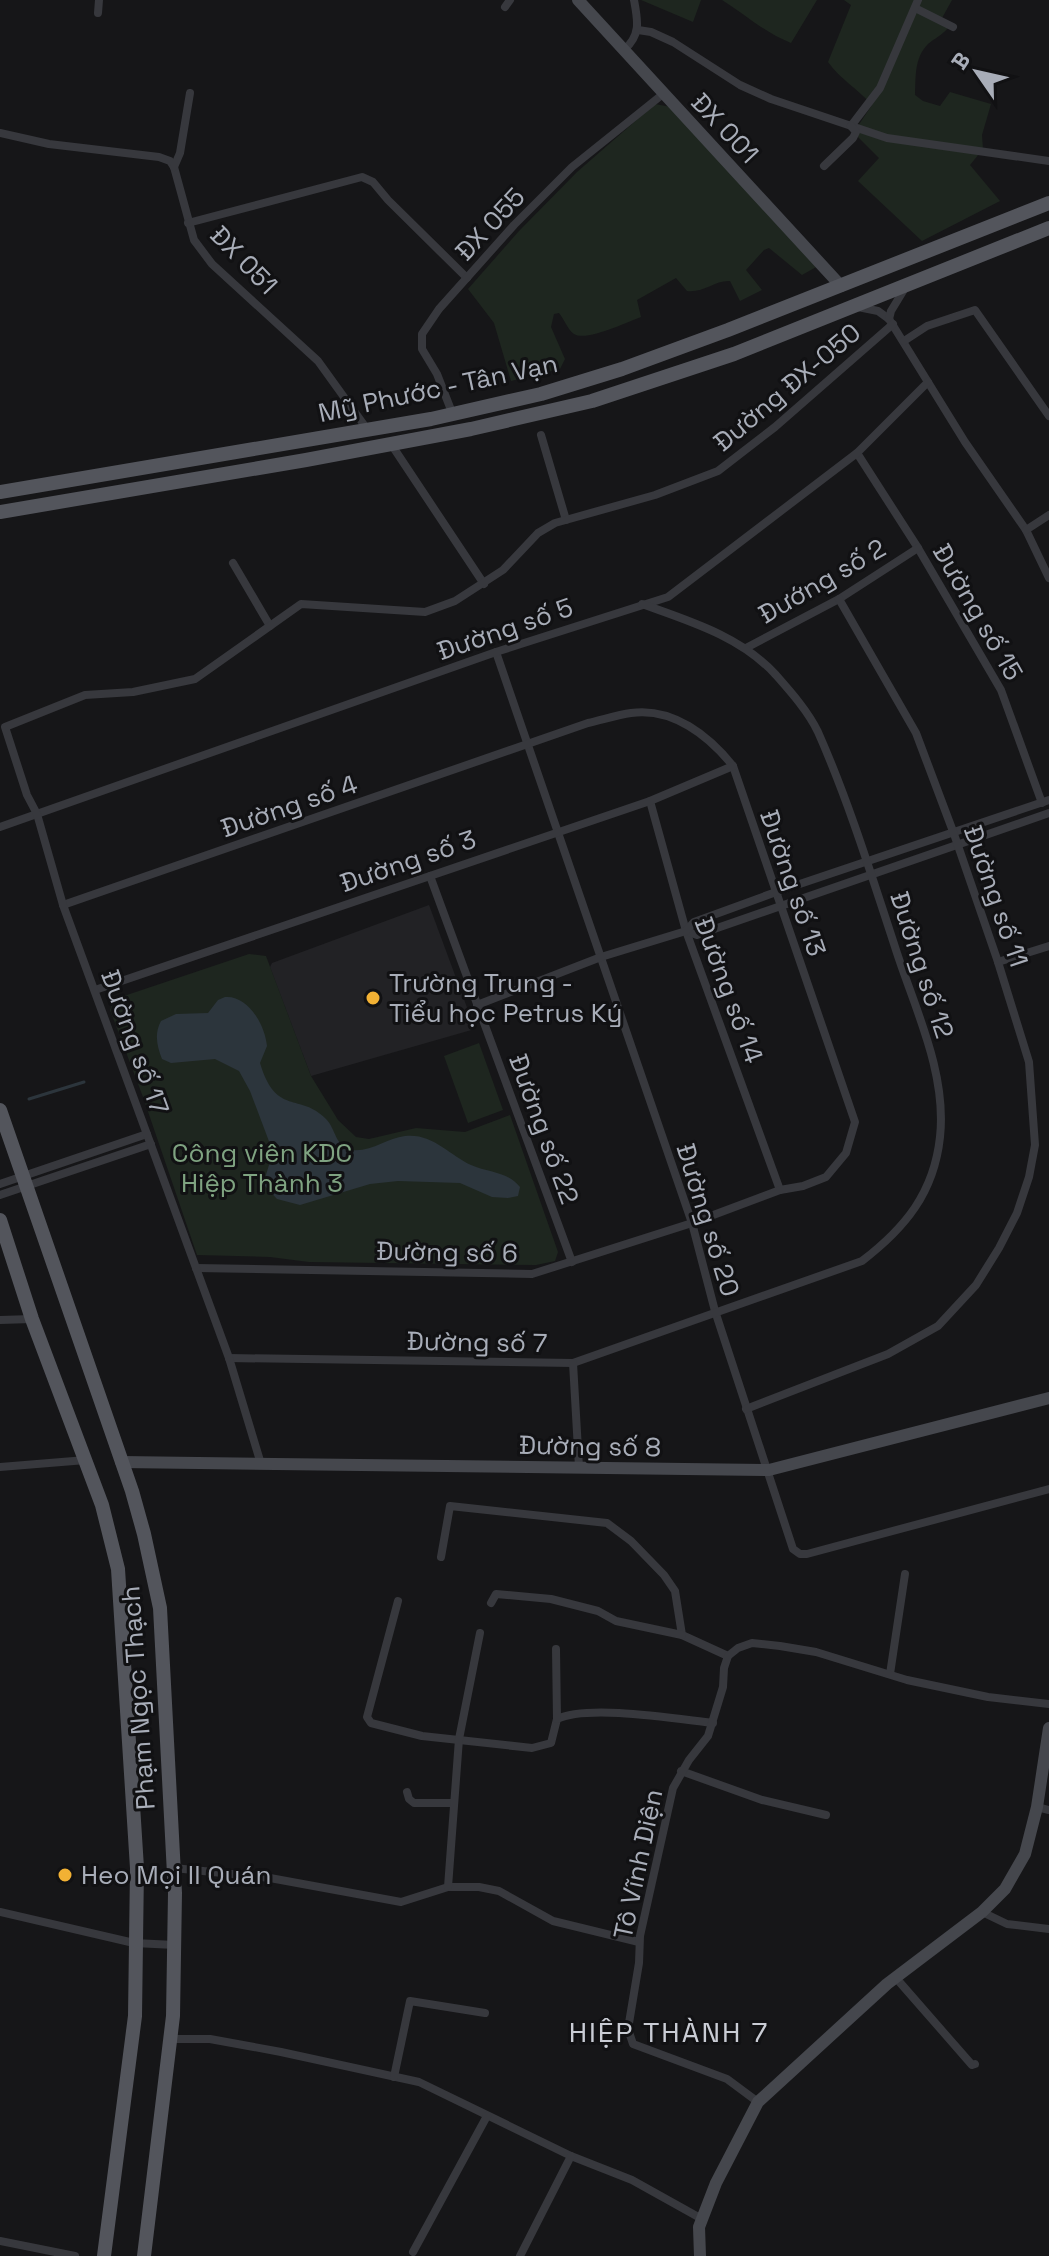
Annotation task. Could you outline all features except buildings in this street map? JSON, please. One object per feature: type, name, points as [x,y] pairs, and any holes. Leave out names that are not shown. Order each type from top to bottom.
[{"type":"main road","name":"Mỹ Phước - Tân Vạn","points":[[0,492],[453,415],[541,394],[622,369],[1049,203]]},
{"type":"main road","name":"Mỹ Phước - Tân Vạn","points":[[0,512],[471,429],[621,392],[734,354],[1049,228]]},
{"type":"main road","name":"Phạm Ngọc Thạch","points":[[0,1110],[121,1462],[144,1534],[160,1608],[174,1868],[175,1945],[170,2039],[144,2256]]},
{"type":"main road","name":"Phạm Ngọc Thạch","points":[[0,1220],[32,1319],[102,1505],[118,1569],[137,1868],[135,2016],[104,2256]]},
{"type":"street","points":[[98,13],[99,0]]},
{"type":"street","name":"ĐX 001","points":[[578,0],[841,286]]},
{"type":"street","points":[[624,50],[638,30],[634,0]]},
{"type":"street","points":[[851,126],[880,88],[917,4],[953,27]]},
{"type":"street","points":[[638,30],[673,42],[740,85],[771,99],[893,140],[1049,161]]},
{"type":"street","points":[[174,167],[180,153],[190,93]]},
{"type":"street","name":"ĐX 055","points":[[453,415],[437,374],[422,349],[422,334],[439,309],[514,225],[572,167],[663,94]]},
{"type":"street","points":[[824,166],[853,138],[856,132],[851,126]]},
{"type":"street","points":[[0,133],[49,144],[159,157],[170,161],[174,167]]},
{"type":"street","name":"ĐX 051","points":[[174,167],[194,240],[212,264],[318,361],[367,429]]},
{"type":"street","points":[[188,223],[362,177],[373,182],[467,278]]},
{"type":"street","points":[[891,322],[893,306],[906,286]]},
{"type":"street","points":[[854,307],[878,311],[891,322],[965,442],[1026,530],[1049,578]]},
{"type":"street","points":[[904,341],[927,326],[975,310],[1049,416]]},
{"type":"street","name":"Đường ĐX-050","points":[[5,727],[85,695],[133,692],[195,679],[301,604],[425,612],[455,601],[503,570],[538,533],[566,520],[655,495],[718,471],[775,427],[891,322]]},
{"type":"street","name":"Đường số 5","points":[[0,827],[496,652],[668,597],[857,453],[928,382]]},
{"type":"street","points":[[541,435],[566,520]]},
{"type":"street","points":[[391,444],[484,584]]},
{"type":"street","name":"Đường số 15","points":[[857,453],[918,548],[1001,690],[1046,802]]},
{"type":"street","points":[[1026,530],[1049,515]]},
{"type":"street","name":"Đướng số 2","points":[[746,648],[839,599],[918,548]]},
{"type":"street","points":[[233,563],[270,626]]},
{"type":"street","name":"Đường số 11","points":[[746,1409],[888,1354],[938,1326],[976,1285],[999,1248],[1017,1213],[1035,1145],[1029,1062],[954,834],[916,733],[839,599]]},
{"type":"street","name":"Đường số 12","points":[[642,604],[704,627],[746,648],[773,672],[817,730],[871,875],[933,1063],[942,1100],[940,1139],[932,1176],[913,1213],[891,1239],[862,1261],[715,1311]]},
{"type":"street","name":"Đường số 20","points":[[496,652],[692,1223],[715,1311],[793,1549],[800,1554],[1049,1489]]},
{"type":"street","name":"Đường số 13","points":[[528,744],[588,723],[634,712],[684,723],[716,745],[733,766],[855,1122],[846,1153],[826,1177],[803,1186],[780,1190]]},
{"type":"street","name":"Đường số 17","points":[[5,727],[27,795],[37,814],[63,905],[229,1358],[261,1464]]},
{"type":"street","name":"Đường số 4","points":[[63,905],[528,744]]},
{"type":"street","name":"Đường số 3","points":[[95,990],[650,801],[733,766]]},
{"type":"street","name":"Đường số 14","points":[[650,801],[686,931],[780,1190]]},
{"type":"street","points":[[477,1005],[601,957],[686,931],[694,922],[776,892],[1046,802]]},
{"type":"street","points":[[686,931],[697,935],[1049,813]]},
{"type":"street","name":"Đường số 22","points":[[430,876],[572,1262]]},
{"type":"street","points":[[998,962],[1049,946]]},
{"type":"street","points":[[0,1195],[25,1182],[147,1134]]},
{"type":"street","points":[[0,1184],[25,1182],[151,1144]]},
{"type":"street","name":"Đường số 6","points":[[196,1268],[532,1274],[692,1223],[780,1190]]},
{"type":"street","name":"Đường số 7","points":[[229,1358],[573,1363],[715,1311]]},
{"type":"street","points":[[0,1320],[32,1319]]},
{"type":"street","points":[[573,1363],[579,1467]]},
{"type":"street","name":"Đường số 8","points":[[121,1462],[769,1470],[1049,1398]]},
{"type":"street","points":[[0,1467],[86,1460]]},
{"type":"street","points":[[441,1557],[448,1509],[452,1506],[607,1523],[621,1531],[664,1575],[675,1591],[682,1635]]},
{"type":"street","points":[[890,1674],[905,1574]]},
{"type":"street","points":[[491,1603],[496,1594],[551,1599],[598,1611],[616,1621],[682,1635],[728,1656],[752,1643],[780,1646],[816,1652],[976,1695],[1049,1704]]},
{"type":"street","points":[[398,1601],[367,1720],[422,1736],[532,1748],[551,1743],[557,1719],[556,1649]]},
{"type":"street","points":[[448,1887],[459,1739],[480,1633]]},
{"type":"street","name":"Tô Vĩnh Diện","points":[[728,1656],[708,1736],[681,1771],[673,1788],[639,1942],[639,1963],[628,2029],[633,2044],[727,2079],[758,2102]]},
{"type":"street","points":[[557,1719],[567,1714],[604,1713],[713,1723]]},
{"type":"street","points":[[700,2256],[699,2227],[702,2219],[716,2183],[758,2102],[803,2058],[896,1978],[982,1912],[1005,1889],[1025,1854],[1043,1809],[1049,1728]]},
{"type":"street","points":[[681,1771],[762,1800],[826,1815]]},
{"type":"street","points":[[407,1792],[414,1803],[454,1803]]},
{"type":"street","points":[[174,1868],[270,1878],[401,1902],[448,1887],[479,1887],[499,1891],[553,1921],[639,1942]]},
{"type":"street","points":[[0,1912],[134,1943],[175,1945]]},
{"type":"street","points":[[982,1912],[1007,1924],[1049,1929]]},
{"type":"street","points":[[896,1978],[972,2065],[975,2064]]},
{"type":"street","points":[[394,2077],[410,2001],[485,2013]]},
{"type":"street","points":[[170,2039],[210,2039],[419,2082],[571,2156],[632,2180],[702,2219]]},
{"type":"street","points":[[413,2252],[487,2116]]},
{"type":"street","points":[[520,2256],[571,2156]]},
{"type":"street","points":[[0,2241],[75,2256]]},
{"type":"shaded area","name":"Trường Trung - Tiểu học Petrus Ký","points":[[429,905],[475,1029],[311,1076],[270,967],[272,963]]},
{"type":"shaded area","points":[[225,997],[241,1001],[259,1021],[267,1046],[260,1063],[273,1091],[316,1111],[326,1119],[346,1148],[366,1149],[405,1136],[424,1138],[471,1165],[509,1178],[520,1187],[518,1196],[492,1197],[460,1183],[398,1181],[370,1184],[300,1205],[277,1199],[265,1186],[273,1152],[250,1091],[239,1071],[215,1059],[171,1063],[162,1059],[159,1049],[157,1035],[161,1021],[176,1014],[208,1013],[218,1000]]},
{"type":"green space","points":[[641,0],[701,0],[693,22]]},
{"type":"green space","points":[[722,0],[817,0],[791,43]]},
{"type":"green space","points":[[844,0],[952,0],[942,18],[948,28],[920,55],[915,95],[940,106],[950,92],[991,104],[982,135],[983,149],[970,165],[1000,201],[922,241],[858,181],[879,158],[858,137],[858,126],[872,105],[828,62],[851,5]]},
{"type":"green space","points":[[655,104],[671,107],[818,266],[802,275],[769,248],[746,270],[762,290],[740,301],[730,281],[687,291],[676,278],[637,300],[641,317],[588,335],[574,334],[559,313],[554,314],[551,327],[565,359],[560,369],[511,381],[494,323],[468,289],[577,172]]},
{"type":"green space","name":"Công viên KDC Hiệp Thành 3","points":[[249,954],[266,956],[311,1076],[338,1120],[356,1137],[369,1139],[416,1128],[465,1132],[510,1115],[558,1252],[555,1261],[536,1265],[309,1262],[270,1257],[197,1255],[110,1010],[118,998]]},
{"type":"green space","points":[[479,1043],[503,1110],[468,1123],[444,1056]]},
{"type":"waterway","points":[[29,1099],[84,1082]]},
{"type":"place","name":"Trường Trung - Tiểu học Petrus Ký","points":[[373,998]]},
{"type":"place","name":"Heo Mọi II Quán","points":[[65,1875]]},
{"type":"district","name":"HIỆP THÀNH 7","points":[[669,2032]]}]
